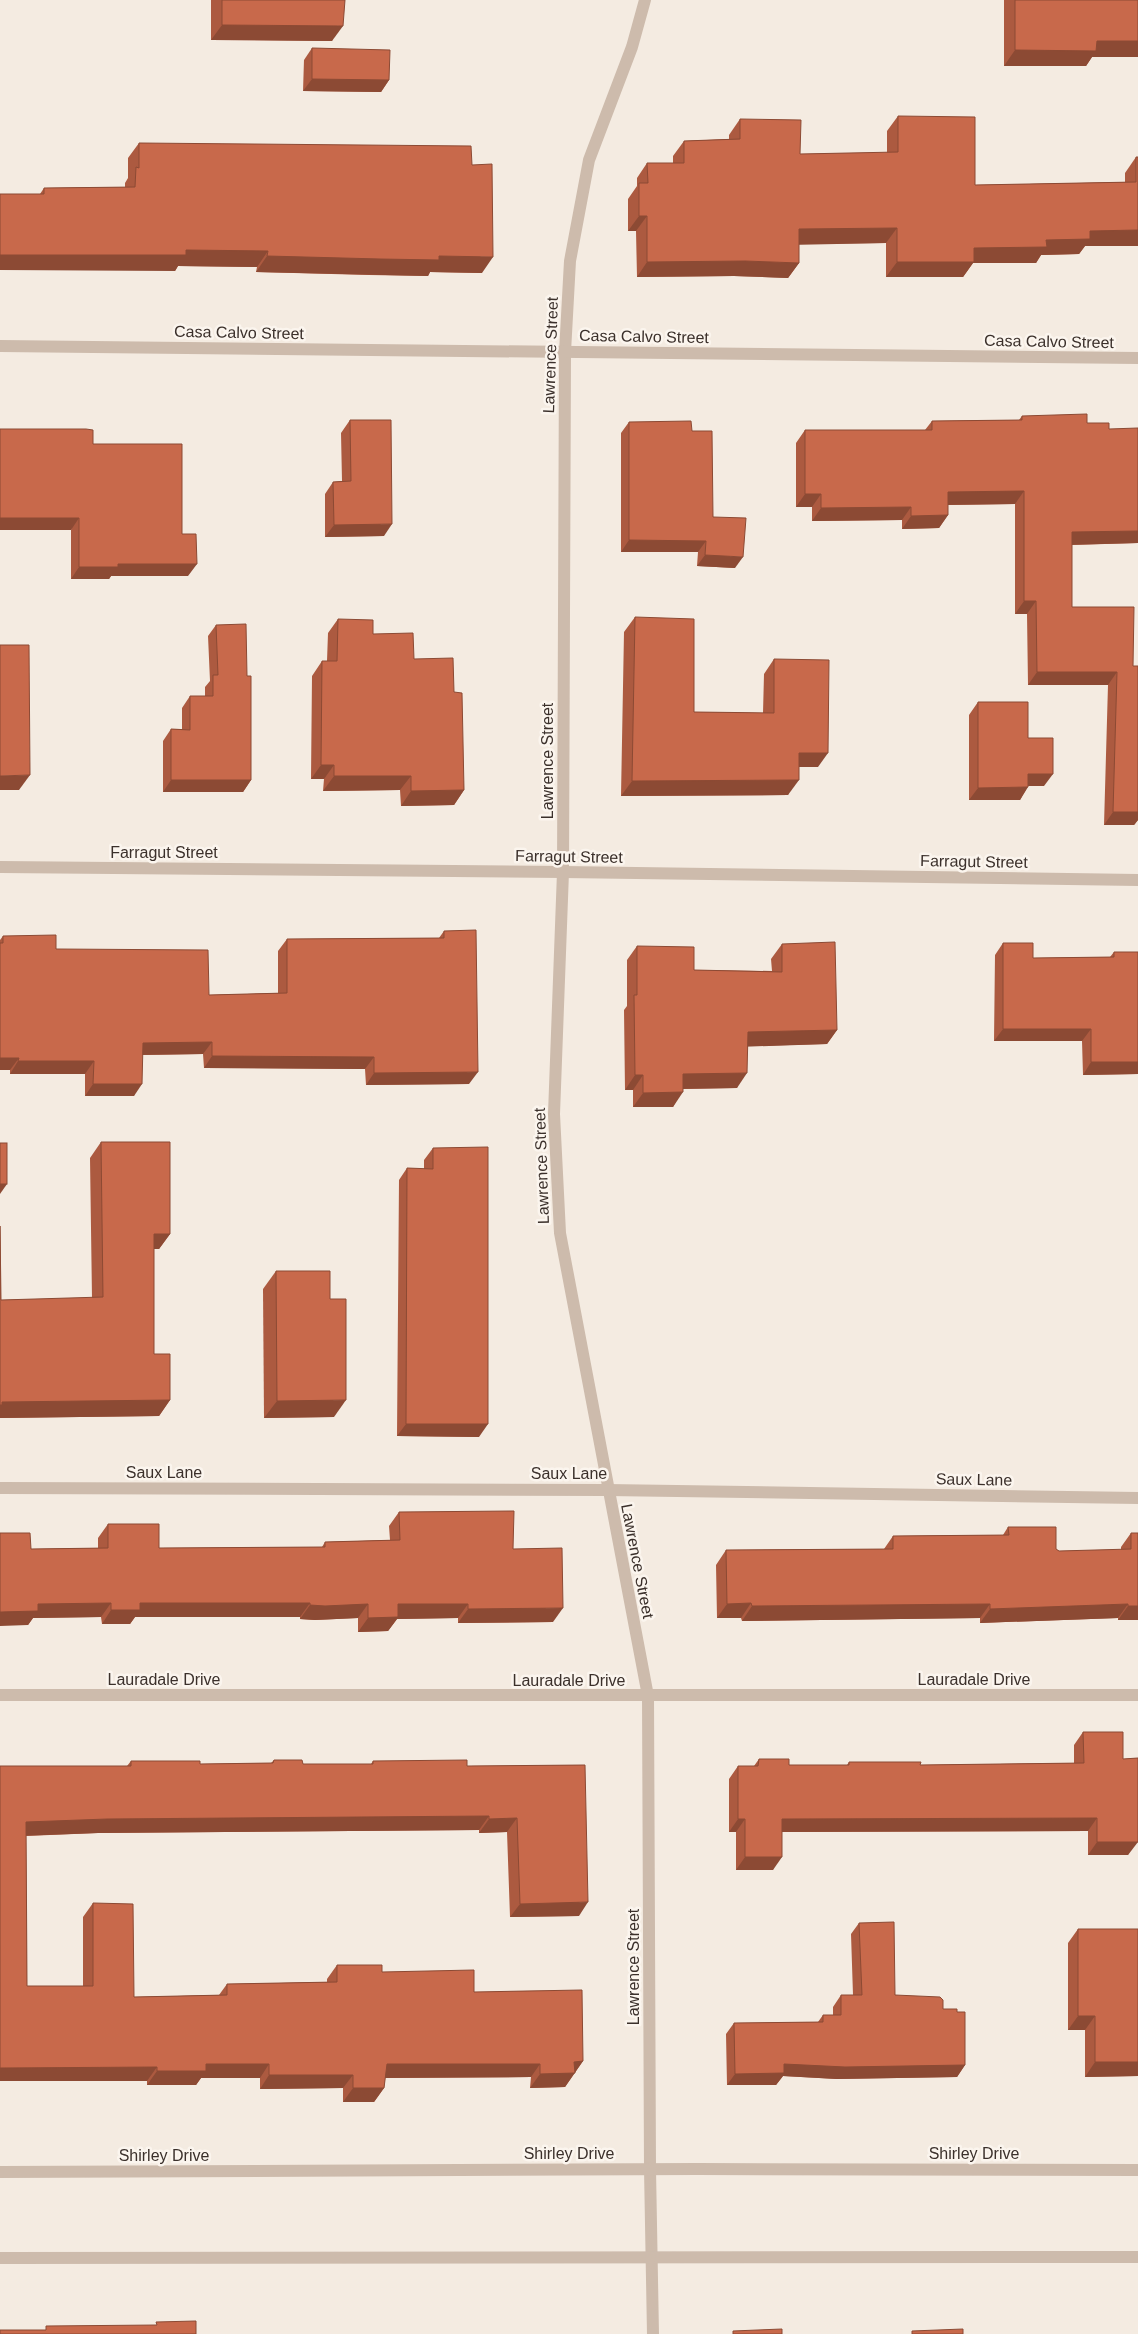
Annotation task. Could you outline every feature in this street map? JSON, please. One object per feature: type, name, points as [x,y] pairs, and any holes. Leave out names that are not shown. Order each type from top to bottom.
[{"type":"street","name":"Lawrence Street","points":[[645,0],[632,47],[589,160],[570,261],[565,352],[563,872],[554,1114],[560,1233],[607,1490],[648,1696],[650,2169],[654,2334]]},
{"type":"street","name":"Casa Calvo Street","points":[[0,346],[1138,358]]},
{"type":"street","name":"Farragut Street","points":[[0,868],[563,872],[1138,880]]},
{"type":"street","name":"Saux Lane","points":[[0,1488],[607,1490],[1138,1498]]},
{"type":"street","name":"Lauradale Drive","points":[[0,1694],[1138,1695]]},
{"type":"street","name":"Shirley Drive","points":[[0,2172],[650,2169],[1138,2170]]},
{"type":"street","points":[[0,2258],[1138,2257]]},
{"type":"building","points":[[222,0],[345,0],[343,26],[222,25]]},
{"type":"building","points":[[1015,0],[1138,0],[1138,41],[1097,41],[1096,51],[1015,50]]},
{"type":"building","points":[[312,48],[390,50],[389,80],[312,79]]},
{"type":"building","points":[[898,116],[975,117],[975,185],[1136,182],[1136,157],[1138,157],[1138,230],[1090,231],[1090,239],[1046,240],[1047,247],[974,248],[974,262],[897,262],[897,228],[799,229],[799,263],[745,261],[647,262],[647,216],[639,216],[639,183],[648,183],[647,163],[684,163],[684,141],[740,139],[740,119],[801,120],[800,154],[898,152]]},
{"type":"building","points":[[139,143],[471,146],[472,165],[492,164],[493,257],[439,256],[439,260],[380,259],[267,256],[268,251],[186,250],[186,255],[0,255],[0,194],[44,194],[44,188],[135,187],[136,167],[139,168]]},
{"type":"building","points":[[1087,414],[1087,423],[1109,423],[1109,429],[1138,428],[1138,531],[1072,532],[1072,607],[1134,607],[1133,666],[1138,666],[1138,812],[1113,812],[1117,672],[1037,672],[1036,601],[1024,601],[1024,491],[948,492],[948,515],[911,516],[911,507],[821,508],[821,494],[805,494],[805,430],[932,430],[932,421],[1022,420],[1022,416]]},
{"type":"building","points":[[350,420],[391,420],[392,524],[334,525],[333,482],[351,481]]},
{"type":"building","points":[[691,421],[692,431],[712,431],[713,517],[746,518],[743,557],[705,555],[706,541],[629,540],[629,422]]},
{"type":"building","points":[[0,429],[93,430],[93,444],[182,444],[182,534],[196,534],[197,564],[118,564],[118,567],[79,567],[79,518],[0,518]]},
{"type":"building","points":[[635,617],[694,619],[694,712],[774,713],[774,659],[829,660],[828,753],[799,753],[799,780],[632,781]]},
{"type":"building","points":[[338,619],[373,620],[373,634],[413,633],[414,659],[453,658],[454,692],[462,693],[464,790],[411,791],[411,776],[334,776],[334,765],[321,765],[322,661],[337,661]]},
{"type":"building","points":[[246,624],[247,676],[251,676],[251,780],[171,780],[171,729],[190,730],[190,696],[213,696],[213,675],[218,675],[216,625]]},
{"type":"building","points":[[0,645],[29,645],[30,775],[0,776]]},
{"type":"building","points":[[978,702],[1028,702],[1028,738],[1053,738],[1053,774],[1028,774],[1028,787],[978,788]]},
{"type":"building","points":[[476,930],[478,1072],[374,1073],[374,1057],[212,1056],[212,1042],[143,1043],[142,1084],[93,1084],[94,1061],[18,1061],[19,1058],[0,1058],[0,943],[3,943],[3,936],[56,935],[56,949],[208,950],[209,995],[287,993],[287,939],[444,938],[444,931]]},
{"type":"building","points":[[835,942],[837,1030],[748,1032],[747,1073],[683,1074],[683,1092],[643,1093],[643,1075],[635,1075],[634,995],[637,995],[637,946],[694,947],[694,970],[782,972],[782,944]]},
{"type":"building","points":[[1003,943],[1033,943],[1033,958],[1114,957],[1114,952],[1138,952],[1138,1062],[1091,1062],[1091,1029],[1003,1029]]},
{"type":"building","points":[[101,1142],[170,1142],[170,1234],[154,1234],[154,1354],[170,1354],[170,1400],[2,1402],[2,1405],[0,1405],[0,1226],[1,1300],[103,1297]]},
{"type":"building","points":[[0,1143],[7,1143],[7,1184],[0,1184]]},
{"type":"building","points":[[488,1147],[488,1424],[406,1424],[407,1168],[433,1169],[433,1148]]},
{"type":"building","points":[[276,1271],[330,1271],[330,1299],[346,1299],[346,1400],[277,1401]]},
{"type":"building","points":[[514,1511],[513,1549],[562,1548],[563,1608],[468,1609],[468,1604],[398,1604],[398,1617],[368,1618],[368,1604],[325,1606],[310,1605],[310,1603],[140,1603],[140,1610],[111,1610],[111,1603],[38,1604],[38,1611],[0,1612],[0,1533],[30,1533],[31,1549],[108,1548],[108,1524],[159,1524],[159,1548],[325,1547],[325,1542],[400,1540],[399,1512]]},
{"type":"building","points":[[1008,1527],[1056,1527],[1056,1549],[1059,1551],[1131,1549],[1131,1533],[1138,1533],[1138,1606],[1128,1606],[1128,1604],[990,1609],[990,1604],[752,1606],[751,1603],[727,1604],[726,1550],[893,1549],[893,1536],[1009,1535]]},
{"type":"building","points":[[1083,1732],[1123,1732],[1123,1759],[1138,1758],[1138,1842],[1097,1842],[1097,1818],[782,1819],[782,1857],[745,1857],[745,1819],[738,1819],[738,1766],[758,1766],[759,1759],[789,1759],[789,1765],[849,1765],[849,1762],[921,1762],[920,1765],[1084,1763]]},
{"type":"building","points":[[274,1760],[302,1760],[303,1764],[373,1764],[373,1761],[467,1760],[467,1766],[585,1765],[588,1902],[520,1904],[517,1818],[489,1819],[489,1816],[107,1819],[26,1822],[27,1986],[93,1986],[93,1903],[133,1904],[134,1997],[227,1995],[227,1984],[337,1982],[337,1965],[382,1965],[382,1972],[474,1970],[474,1992],[582,1990],[583,2061],[574,2062],[575,2073],[540,2074],[540,2064],[387,2064],[384,2088],[353,2088],[353,2075],[269,2075],[269,2064],[206,2064],[206,2071],[157,2071],[157,2067],[0,2068],[0,1766],[131,1766],[131,1761],[200,1761],[200,1764],[273,1763]]},
{"type":"building","points":[[894,1922],[895,1995],[940,1997],[943,2000],[943,2009],[957,2009],[957,2012],[965,2012],[965,2065],[845,2067],[784,2064],[784,2073],[735,2074],[734,2023],[823,2022],[823,2015],[841,2015],[841,1995],[862,1995],[859,1923]]},
{"type":"building","points":[[1078,1929],[1138,1929],[1138,2062],[1095,2062],[1095,2016],[1078,2016]]},
{"type":"building","points":[[196,2321],[196,2334],[0,2334],[0,2330],[46,2330],[46,2326],[157,2325],[156,2322]]},
{"type":"building","points":[[782,2329],[782,2334],[733,2334],[733,2331]]},
{"type":"building","points":[[963,2329],[963,2334],[912,2334],[912,2331]]}]
